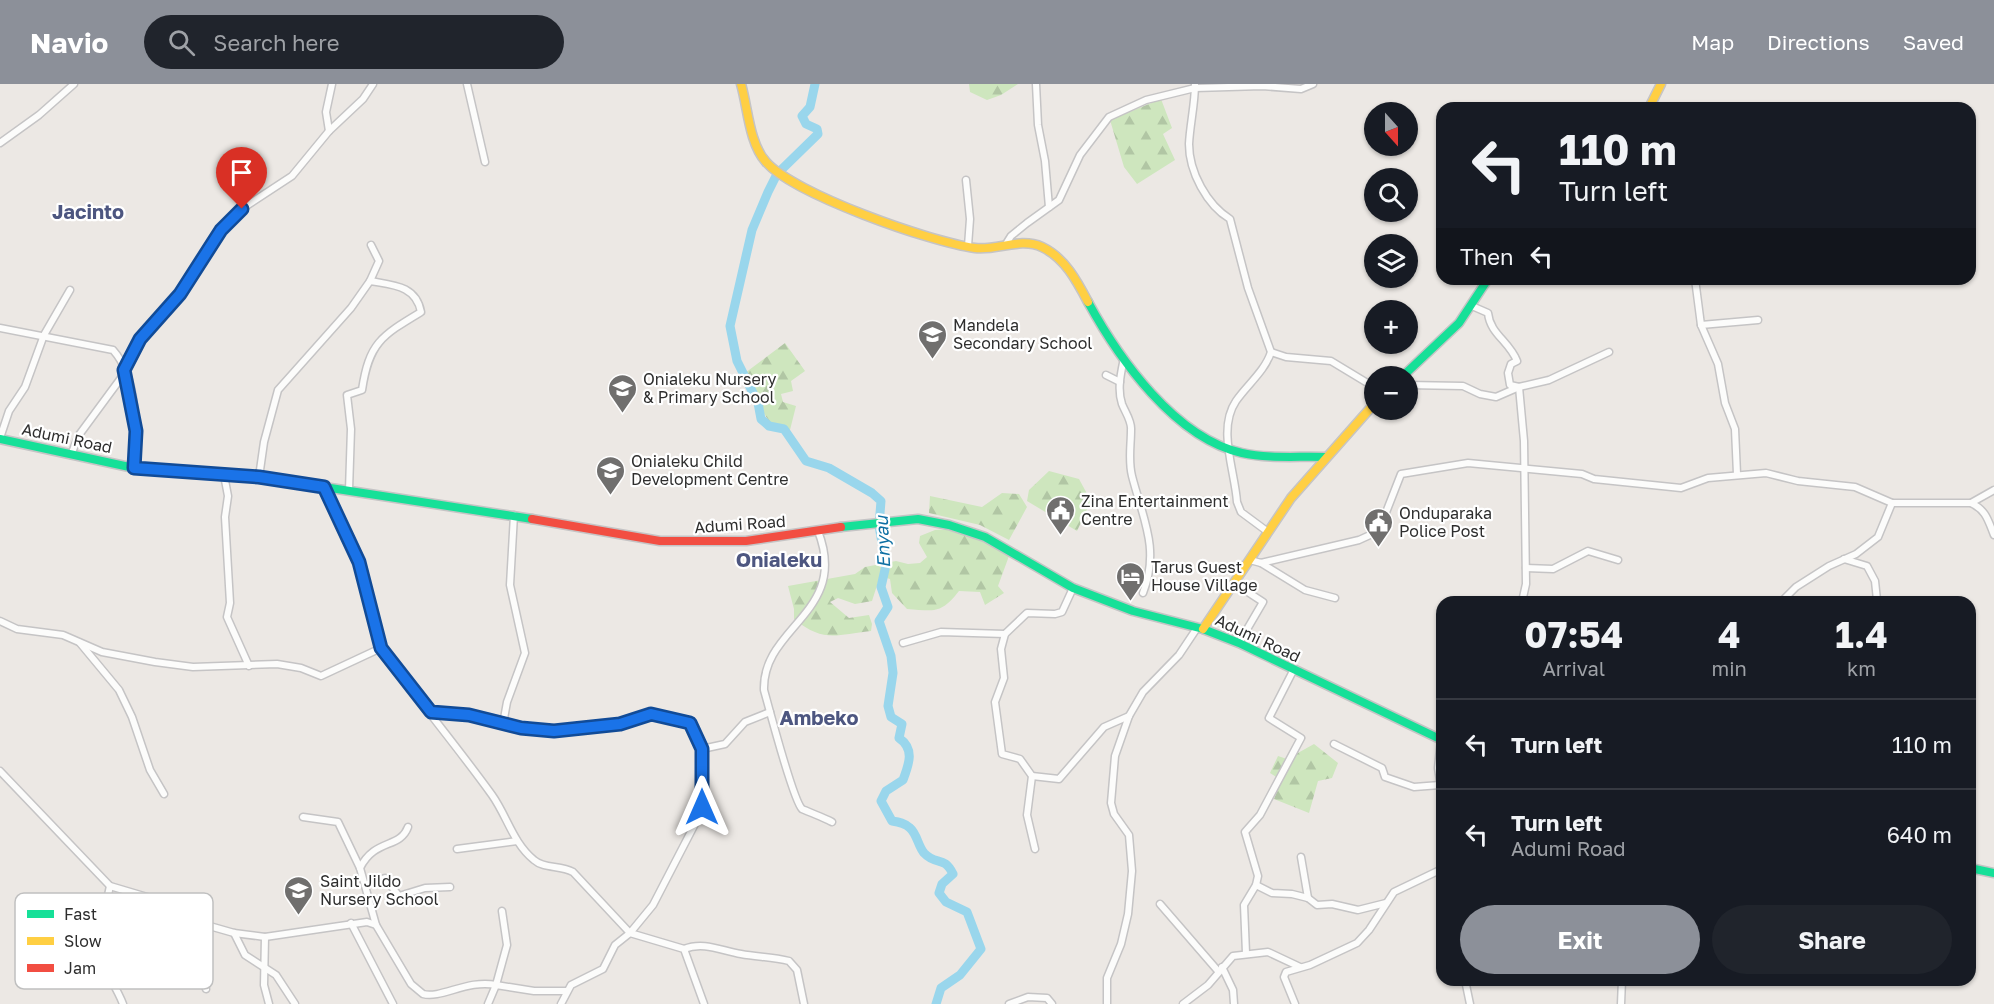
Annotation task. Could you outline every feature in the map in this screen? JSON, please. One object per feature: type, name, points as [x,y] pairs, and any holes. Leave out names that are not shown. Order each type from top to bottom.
[{"type":"main road","points":[[741,84],[757,147],[778,173],[836,203],[914,231],[968,246],[983,248],[1034,243],[1058,256],[1078,282],[1097,319],[1124,357],[1182,422],[1230,450],[1259,455],[1325,457]]},
{"type":"main road","points":[[1652,102],[1661,84]]},
{"type":"main road","points":[[1414,366],[1459,323],[1484,285]]},
{"type":"main road","points":[[1200,628],[1234,583],[1291,498],[1364,415]]},
{"type":"main road","name":"Adumi Road","points":[[0,438],[134,468],[259,477],[514,514],[568,527],[660,541],[746,541],[878,522],[918,519],[971,531],[1073,588],[1133,611],[1200,628],[1239,643],[1293,671],[1413,724],[1436,737]]},
{"type":"main road","points":[[1976,869],[1994,873]]},
{"type":"street","points":[[0,143],[74,84]]},
{"type":"street","points":[[329,131],[326,112],[332,84]]},
{"type":"street","points":[[71,455],[79,435],[124,370],[140,339],[180,294],[221,230],[234,214],[292,176],[329,131],[363,99],[373,84]]},
{"type":"street","points":[[467,84],[485,162]]},
{"type":"street","points":[[1036,84],[1038,125],[1045,161],[1049,207]]},
{"type":"street","points":[[1006,244],[1011,236],[1062,197],[1080,155],[1109,117],[1146,100],[1195,86],[1262,86],[1301,89],[1313,84]]},
{"type":"street","points":[[1195,86],[1189,145],[1192,162],[1208,200],[1217,211],[1230,219],[1248,288],[1271,352],[1264,366],[1235,402],[1228,416],[1227,433],[1237,502],[1241,512],[1268,532]]},
{"type":"street","points":[[966,180],[970,219],[968,246]]},
{"type":"street","points":[[259,477],[264,442],[278,390],[342,318],[370,281],[379,261],[371,245]]},
{"type":"street","points":[[349,490],[351,429],[347,395],[362,390],[367,360],[376,345],[388,333],[421,312],[417,297],[405,288],[370,281]]},
{"type":"street","points":[[1696,285],[1701,325],[1719,364],[1725,403],[1735,429],[1737,474]]},
{"type":"street","points":[[0,438],[9,411],[25,387],[44,335],[70,290]]},
{"type":"street","points":[[1472,306],[1488,313],[1492,328],[1511,347],[1517,361],[1511,364],[1508,373],[1510,385],[1519,387]]},
{"type":"street","points":[[1701,325],[1758,320]]},
{"type":"street","points":[[0,328],[113,350],[124,370],[136,431],[134,468]]},
{"type":"street","points":[[1271,352],[1286,357],[1331,361],[1364,381]]},
{"type":"street","points":[[1418,385],[1463,386],[1480,394],[1496,397],[1519,387],[1550,380],[1609,352]]},
{"type":"street","points":[[1124,357],[1120,382],[1122,403],[1131,427],[1129,442],[1131,471],[1152,550],[1151,572],[1143,593]]},
{"type":"street","points":[[1106,375],[1120,382]]},
{"type":"street","points":[[1519,387],[1525,470],[1526,568],[1523,596]]},
{"type":"street","points":[[1262,563],[1359,540],[1370,535],[1385,515],[1401,474],[1468,463],[1582,474],[1594,479],[1675,488],[1708,478],[1766,473],[1798,481],[1854,487],[1892,503],[1971,502],[1994,490]]},
{"type":"street","points":[[224,475],[228,496],[225,517],[230,603],[227,617],[249,666]]},
{"type":"street","points":[[324,487],[359,562],[381,648],[492,795],[517,841],[541,865],[561,867],[573,872],[630,933],[684,949],[698,946],[715,947],[739,954],[789,961],[797,970],[804,1004]]},
{"type":"street","points":[[1971,502],[1986,514],[1994,535]]},
{"type":"street","points":[[1786,596],[1796,587],[1856,554],[1878,537],[1892,503]]},
{"type":"street","points":[[503,724],[507,702],[525,653],[510,585],[514,514]]},
{"type":"street","points":[[818,531],[824,561],[821,592],[810,610],[788,634],[766,670],[764,690],[788,775],[802,809],[818,813],[832,822]]},
{"type":"street","points":[[1526,568],[1553,569],[1588,551],[1618,560]]},
{"type":"street","points":[[1844,559],[1867,566],[1875,581],[1877,596]]},
{"type":"street","points":[[1250,560],[1262,563],[1305,591],[1335,597]]},
{"type":"street","points":[[1234,583],[1263,602],[1239,643]]},
{"type":"street","points":[[1035,849],[1027,815],[1032,776],[1020,759],[1002,754],[995,697],[1004,678],[1001,649],[1005,634],[1027,613],[1062,612],[1073,588]]},
{"type":"street","points":[[0,621],[17,629],[63,635],[102,652],[173,665],[278,664],[301,668],[321,676],[381,648]]},
{"type":"street","points":[[1107,1004],[1107,978],[1121,944],[1129,910],[1132,876],[1128,835],[1114,814],[1110,798],[1115,756],[1129,716],[1150,682],[1179,654],[1200,628]]},
{"type":"street","points":[[903,643],[941,632],[1005,634]]},
{"type":"street","points":[[77,640],[119,690],[132,717],[150,770],[164,794]]},
{"type":"street","points":[[1246,953],[1244,905],[1256,885],[1257,868],[1245,832],[1260,815],[1301,738],[1269,718],[1293,671]]},
{"type":"street","points":[[431,712],[469,715],[534,730],[572,730],[620,724],[655,714],[692,724],[702,749],[702,804],[697,820],[653,905],[630,933],[615,945],[603,969],[574,983],[566,991],[561,1004]]},
{"type":"street","points":[[702,749],[725,744],[745,722],[770,712]]},
{"type":"street","points":[[1032,776],[1059,779],[1104,727],[1129,716]]},
{"type":"street","points":[[1334,744],[1382,768],[1385,777],[1414,787],[1436,787]]},
{"type":"street","points":[[0,771],[110,886],[134,893]]},
{"type":"street","points":[[303,817],[338,822],[360,868],[376,925],[415,990],[423,994],[436,994],[471,984],[534,991],[566,991]]},
{"type":"street","points":[[360,868],[368,854],[384,844],[399,840],[408,827]]},
{"type":"street","points":[[457,849],[517,841]]},
{"type":"street","points":[[1301,856],[1308,898]]},
{"type":"street","points":[[1295,1004],[1284,974],[1357,943],[1369,930],[1398,888],[1436,871]]},
{"type":"street","points":[[365,885],[385,878],[399,896],[425,888],[450,887]]},
{"type":"street","points":[[1256,885],[1272,893],[1289,893],[1308,898],[1317,905],[1332,904],[1358,910],[1386,903]]},
{"type":"street","points":[[109,893],[110,886]]},
{"type":"street","points":[[1160,904],[1220,969],[1233,990],[1234,1004]]},
{"type":"street","points":[[488,1004],[507,945],[502,911]]},
{"type":"street","points":[[213,927],[234,933],[265,937],[351,923],[367,922],[376,925]]},
{"type":"street","points":[[351,923],[393,1004]]},
{"type":"street","points":[[234,933],[244,955],[252,962],[265,966],[284,984],[295,1004]]},
{"type":"street","points":[[265,937],[264,985],[269,1004]]},
{"type":"street","points":[[684,949],[704,1004]]},
{"type":"street","points":[[1183,1004],[1208,985],[1233,956],[1268,952],[1300,967]]},
{"type":"street","points":[[1466,986],[1470,1004]]},
{"type":"street","points":[[1621,1004],[1622,986]]},
{"type":"street","points":[[116,989],[123,1004]]},
{"type":"street","points":[[1009,1004],[1042,996],[1052,1004]]},
{"type":"green space","points":[[969,84],[1018,84],[1001,95],[987,100],[970,92]]},
{"type":"green space","points":[[1161,99],[1172,128],[1163,134],[1175,160],[1137,184],[1124,167],[1110,120]]},
{"type":"green space","points":[[785,343],[805,371],[791,381],[793,391],[781,394],[783,402],[796,406],[790,430],[776,426],[769,420],[745,373]]},
{"type":"green space","points":[[1049,471],[1079,479],[1091,501],[1077,531],[1027,501],[1029,490]]},
{"type":"green space","points":[[1002,493],[1019,494],[1027,507],[1009,540],[980,525],[929,513],[930,496],[982,507]]},
{"type":"green space","points":[[935,530],[965,532],[985,538],[1002,549],[1009,556],[998,586],[1004,593],[985,605],[980,592],[959,591],[947,604],[937,609],[907,609],[892,593],[890,579],[880,576],[872,601],[855,604],[838,598],[830,602],[849,618],[869,615],[872,624],[871,631],[830,636],[814,632],[794,619],[788,586],[855,574],[865,567],[896,561],[908,564],[920,563],[927,557],[919,543],[920,536]]},
{"type":"green space","points":[[1314,744],[1338,763],[1332,778],[1318,781],[1309,813],[1274,799],[1281,780],[1270,773],[1278,756],[1287,759]]},
{"type":"waterway","name":"Enyau","points":[[815,84],[810,107],[802,116],[806,124],[817,129],[818,134],[777,174],[768,192],[752,230],[730,326],[737,361],[758,403],[761,419],[769,426],[784,429],[806,461],[829,468],[872,493],[881,501],[879,526],[886,565],[881,587],[888,607],[879,621],[891,656],[893,673],[888,706],[891,717],[902,724],[899,738],[909,752],[903,780],[886,791],[881,801],[892,821],[908,826],[928,857],[943,862],[950,868],[953,874],[942,884],[939,893],[946,902],[967,912],[981,949],[960,975],[941,988],[936,1004]]},
{"type":"traffic: fast","points":[[1414,366],[1459,323],[1484,285]]},
{"type":"traffic: fast","points":[[1088,302],[1133,371],[1172,414],[1194,431],[1217,445],[1252,455],[1325,457]]},
{"type":"traffic: fast","points":[[0,439],[134,468],[259,477],[532,519]]},
{"type":"traffic: fast","points":[[841,527],[918,519],[949,525],[985,537],[1073,588],[1133,611],[1203,629],[1239,643],[1436,737]]},
{"type":"traffic: fast","points":[[1976,869],[1994,873]]},
{"type":"traffic: slow","points":[[741,84],[756,145],[766,162],[781,175],[833,202],[927,237],[975,248],[1025,243],[1042,247],[1064,264],[1075,278],[1088,302]]},
{"type":"traffic: slow","points":[[1652,102],[1661,84]]},
{"type":"traffic: slow","points":[[1203,629],[1291,498],[1364,415]]},
{"type":"traffic: jam","points":[[532,519],[660,541],[746,541],[841,527]]},
{"type":"place","name":"Mandela Secondary School","points":[[932,360]]},
{"type":"place","name":"Onialeku Nursery & Primary School","points":[[622,414]]},
{"type":"place","name":"Onialeku Child Development Centre","points":[[610,496]]},
{"type":"place","name":"Zina Entertainment Centre","points":[[1060,536]]},
{"type":"place","name":"Onduparaka Police Post","points":[[1378,548]]},
{"type":"place","name":"Tarus Guest House Village","points":[[1130,602]]},
{"type":"place","name":"Saint Jildo Nursery School","points":[[299,916]]},
{"type":"district","name":"Jacinto","points":[[88,211]]},
{"type":"district","name":"Onialeku","points":[[779,559]]},
{"type":"district","name":"Ambeko","points":[[819,717]]},
{"type":"route","points":[[242,209],[234,214],[221,230],[180,294],[140,339],[124,370],[136,431],[134,468],[259,477],[324,487],[359,562],[381,648],[414,694],[431,712],[442,715],[463,714],[508,726],[554,731],[620,724],[651,714],[690,723],[693,725],[702,749],[702,807]]}]
